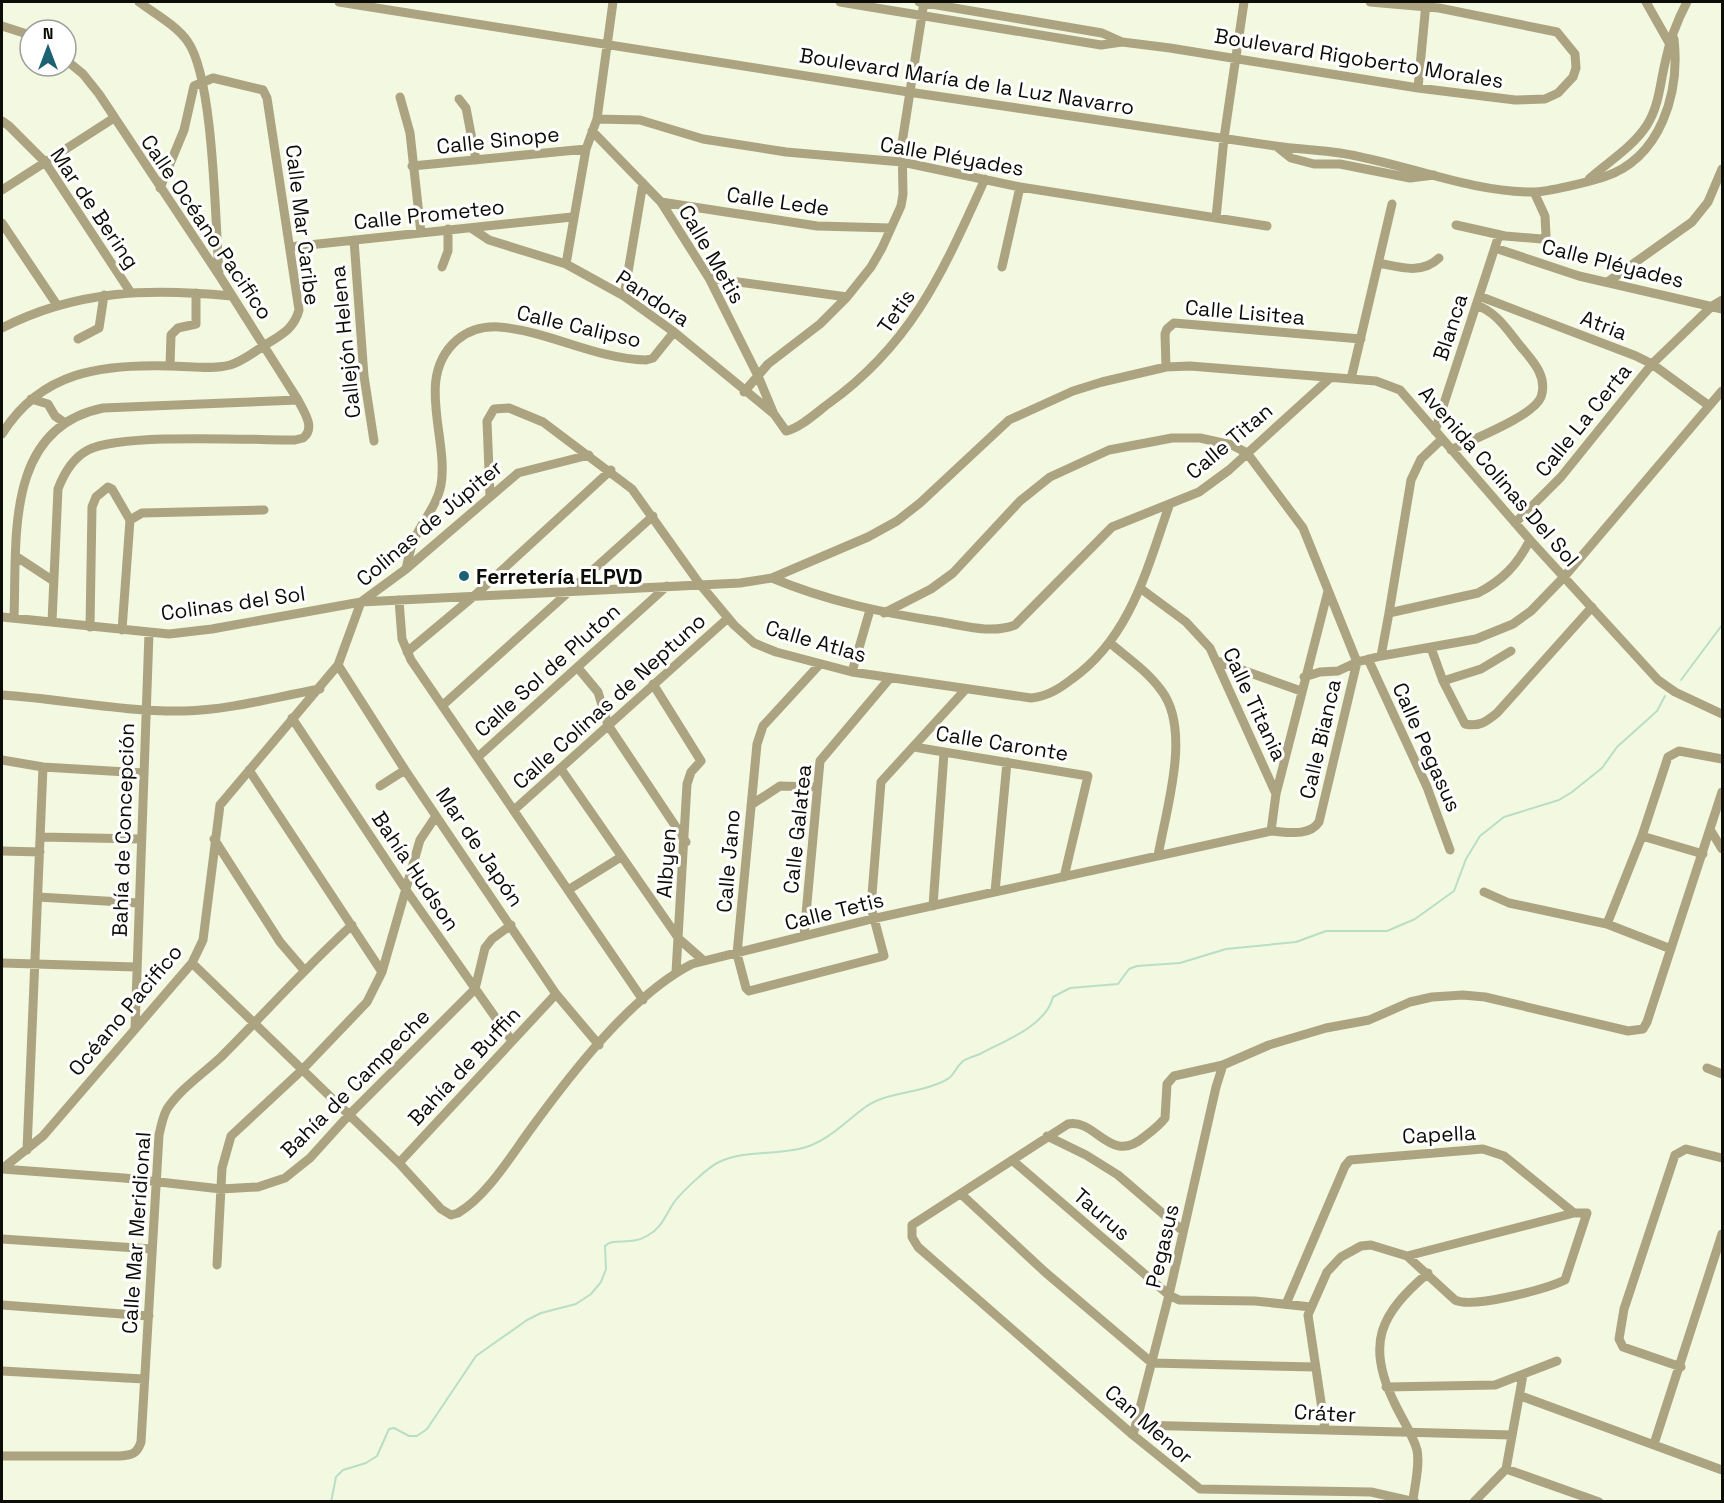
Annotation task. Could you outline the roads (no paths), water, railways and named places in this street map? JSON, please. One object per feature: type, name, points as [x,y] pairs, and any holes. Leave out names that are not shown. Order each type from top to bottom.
[{"type":"street","points":[[139,2],[172,26],[189,43],[201,81],[210,144],[219,275]]},
{"type":"street","name":"Boulevard María de la Luz Navarro","points":[[339,2],[909,92],[1276,146],[1340,153],[1479,185],[1534,192],[1603,177],[1625,167],[1642,153],[1654,138],[1670,101],[1676,61],[1673,45]]},
{"type":"street","points":[[566,264],[572,217],[586,149],[597,119],[613,2]]},
{"type":"street","name":"Boulevard Rigoberto Morales","points":[[840,2],[1101,45],[1122,42],[1418,88],[1515,100],[1545,99],[1567,85],[1576,68],[1575,54],[1557,32],[1425,4]]},
{"type":"street","points":[[744,392],[768,364],[820,324],[847,297],[872,267],[891,228],[903,194],[902,162],[922,2]]},
{"type":"street","name":"Boulevard Rigoberto Morales","points":[[922,2],[1102,33],[1122,42]]},
{"type":"street","points":[[1216,218],[1224,138],[1244,2]]},
{"type":"street","points":[[1370,2],[1425,4],[1418,88]]},
{"type":"street","points":[[1646,2],[1673,45]]},
{"type":"street","name":"Boulevard María de la Luz Navarro","points":[[1588,180],[1626,149],[1649,123],[1673,45],[1678,19],[1687,2]]},
{"type":"street","points":[[2,26],[18,31]]},
{"type":"street","name":"Calle Océano Pacifico","points":[[52,580],[58,489],[63,474],[88,450],[106,444],[154,441],[295,440],[307,435],[309,421],[265,345],[219,275],[114,118],[78,70]]},
{"type":"street","name":"Calle Mar Caribe","points":[[2,434],[32,399],[43,390],[83,372],[105,367],[224,366],[248,357],[290,328],[299,310],[267,98],[263,90],[213,78],[201,81]]},
{"type":"street","points":[[160,188],[184,130],[194,86],[201,81]]},
{"type":"street","points":[[400,97],[410,133],[420,232]]},
{"type":"street","points":[[459,99],[466,108],[476,160]]},
{"type":"street","points":[[2,190],[114,118]]},
{"type":"street","name":"Calle Pléyades","points":[[597,119],[640,120],[703,139],[786,152],[902,162],[1020,187],[1267,226]]},
{"type":"street","name":"Mar de Bering","points":[[2,121],[45,162],[78,217],[131,293]]},
{"type":"street","name":"Calle Metis","points":[[592,131],[661,202],[709,278],[758,376],[774,414]]},
{"type":"street","name":"Calle Sinope","points":[[412,166],[586,149]]},
{"type":"street","points":[[1609,281],[1692,222],[1708,202],[1722,169]]},
{"type":"street","name":"Tetis","points":[[792,429],[850,388],[891,350],[930,293],[985,179]]},
{"type":"street","points":[[624,296],[643,183]]},
{"type":"street","points":[[1002,267],[1020,187]]},
{"type":"street","points":[[1456,225],[1499,235],[1535,240],[1546,236],[1545,216],[1534,192]]},
{"type":"street","name":"Calle Lede","points":[[661,202],[817,226],[891,228]]},
{"type":"street","points":[[1351,379],[1392,204]]},
{"type":"street","name":"Calle Prometeo","points":[[290,247],[572,217]]},
{"type":"street","points":[[2,223],[57,305]]},
{"type":"street","name":"Pandora","points":[[471,228],[489,240],[566,264],[624,296],[674,332],[744,392],[774,414],[783,430],[792,429]]},
{"type":"street","points":[[442,267],[448,251],[448,230]]},
{"type":"street","name":"Blanca","points":[[1435,431],[1499,235]]},
{"type":"street","name":"Callejón Helena","points":[[354,240],[364,376],[374,441]]},
{"type":"street","name":"Calle Pléyades","points":[[1495,248],[1543,266],[1722,309]]},
{"type":"street","points":[[1378,263],[1417,269],[1425,268],[1439,258]]},
{"type":"street","points":[[709,278],[847,297]]},
{"type":"street","points":[[170,366],[171,335],[178,328],[196,324],[196,292]]},
{"type":"street","points":[[2,328],[57,305],[104,295],[196,292],[231,296]]},
{"type":"street","points":[[78,339],[99,328],[104,295]]},
{"type":"street","points":[[1451,450],[1524,414],[1541,398],[1542,386],[1538,368],[1492,312],[1477,300]]},
{"type":"street","name":"Atria","points":[[1477,300],[1652,364],[1708,405]]},
{"type":"street","points":[[1652,364],[1712,306],[1722,300]]},
{"type":"street","name":"Calle Lisitea","points":[[1167,367],[1166,334],[1167,329],[1174,323],[1361,339]]},
{"type":"street","name":"Calle Calipso","points":[[406,569],[413,542],[441,485],[442,467],[436,412],[437,373],[442,358],[457,340],[479,328],[497,327],[520,330],[582,348],[646,360],[653,358],[674,332]]},
{"type":"street","name":"Calle La Certa","points":[[1515,523],[1561,477],[1652,364]]},
{"type":"street","name":"Avenida Colinas Del Sol","points":[[399,600],[570,589],[740,583],[772,578],[868,537],[897,521],[920,503],[998,428],[1021,413],[1073,391],[1167,367],[1227,368],[1329,379],[1376,381],[1400,390],[1530,540],[1665,686],[1722,714]]},
{"type":"street","name":"Calle Titan","points":[[884,613],[978,628],[1005,629],[1015,626],[1112,527],[1199,492],[1247,453],[1329,379]]},
{"type":"street","name":"Calle Bianca","points":[[1316,826],[1357,662],[1476,639],[1505,629],[1532,611],[1564,577],[1722,391]]},
{"type":"street","points":[[32,399],[48,404],[55,416],[65,423]]},
{"type":"street","points":[[14,618],[19,501],[24,482],[38,450],[50,433],[83,412],[127,405],[298,400]]},
{"type":"street","name":"Calle Atlas","points":[[490,496],[487,421],[494,409],[509,408],[543,422],[611,470],[632,489],[699,583],[728,618],[753,643],[852,672],[1017,697],[1045,696],[1081,673],[1110,643],[1129,614],[1169,506]]},
{"type":"street","points":[[772,578],[815,595],[884,613],[931,589],[953,573],[1020,501],[1050,477],[1109,450],[1172,438],[1214,440],[1247,453],[1303,528],[1357,662],[1338,671],[1320,672],[1304,677]]},
{"type":"street","points":[[1381,656],[1393,612],[1412,480],[1421,459],[1442,440]]},
{"type":"street","name":"Colinas de Júpiter","points":[[361,602],[406,569],[518,472],[589,455]]},
{"type":"street","points":[[407,652],[474,596],[611,470]]},
{"type":"street","points":[[90,627],[93,507],[102,490],[108,487],[112,489],[130,520],[122,630]]},
{"type":"street","points":[[130,520],[142,513],[264,510]]},
{"type":"street","points":[[443,705],[653,516]]},
{"type":"street","points":[[1393,612],[1478,593],[1491,586],[1518,562],[1530,540]]},
{"type":"street","points":[[17,557],[52,580],[52,622]]},
{"type":"street","name":"Calle Sol de Pluton","points":[[478,757],[667,586]]},
{"type":"street","name":"Calle Titania","points":[[1140,588],[1186,622],[1210,648],[1276,794]]},
{"type":"street","points":[[1272,831],[1276,794],[1304,677],[1328,591]]},
{"type":"street","points":[[399,600],[399,624],[407,652],[643,1000]]},
{"type":"street","name":"Colinas del Sol","points":[[2,617],[149,633],[212,629],[361,602],[399,600]]},
{"type":"street","name":"Océano Pacifico","points":[[2,1169],[43,1136],[192,963],[203,940],[214,838],[220,805],[338,665],[361,602]]},
{"type":"street","points":[[1431,648],[1443,681],[1465,724],[1475,726],[1485,723],[1497,713],[1592,607]]},
{"type":"street","points":[[852,672],[870,610]]},
{"type":"street","name":"Calle Colinas de Neptuno","points":[[514,810],[728,618]]},
{"type":"street","name":"Bahía de Concepción","points":[[135,1029],[149,633]]},
{"type":"street","points":[[1110,643],[1153,680],[1172,708],[1176,721],[1176,749],[1158,856]]},
{"type":"street","points":[[1443,681],[1480,669],[1511,651]]},
{"type":"street","name":"Calle Pegasus","points":[[1368,659],[1427,787],[1450,850]]},
{"type":"street","points":[[1217,661],[1301,692]]},
{"type":"street","name":"Calle Jano","points":[[820,664],[763,726],[759,735],[737,954],[747,990],[884,956],[872,919]]},
{"type":"street","name":"Mar de Japón","points":[[338,665],[405,771],[556,994],[599,1045]]},
{"type":"street","points":[[578,668],[598,692],[608,725],[686,842]]},
{"type":"street","name":"Calle Galatea","points":[[804,936],[819,767],[824,755],[890,678]]},
{"type":"street","name":"Albyen","points":[[653,684],[701,761],[688,778],[686,842],[676,972]]},
{"type":"street","points":[[2,695],[146,710],[218,708],[320,688]]},
{"type":"street","points":[[872,919],[871,896],[881,782],[965,690]]},
{"type":"street","name":"Bahía Hudson","points":[[292,718],[406,890],[512,1041]]},
{"type":"street","name":"Calle Caronte","points":[[914,747],[1088,776],[1064,877]]},
{"type":"street","points":[[1607,924],[1642,836],[1668,757],[1671,753],[1689,752],[1722,759]]},
{"type":"street","points":[[933,906],[944,753]]},
{"type":"street","points":[[2,760],[43,767],[143,773]]},
{"type":"street","points":[[995,892],[1007,762]]},
{"type":"street","points":[[27,1150],[43,767]]},
{"type":"street","points":[[561,769],[679,939],[704,961]]},
{"type":"street","points":[[249,770],[382,972]]},
{"type":"street","points":[[380,786],[405,771]]},
{"type":"street","points":[[751,805],[780,786],[817,787]]},
{"type":"street","points":[[1315,1367],[1152,1363],[1045,1272],[961,1194],[1047,1136],[1073,1123],[1115,1145],[1124,1147],[1137,1144],[1165,1118],[1169,1079],[1223,1065],[1298,1036],[1369,1020],[1410,1002],[1451,996],[1485,997],[1635,1032],[1643,1029],[1711,831],[1722,792]]},
{"type":"street","points":[[217,1265],[222,1168],[231,1136],[302,1070],[359,1012],[382,972],[420,840],[436,816]]},
{"type":"street","name":"Calle Tetis","points":[[399,1163],[445,1213],[451,1215],[463,1210],[500,1171],[553,1099],[599,1045],[643,1000],[676,972],[704,961],[872,919],[1272,831],[1298,832],[1316,826]]},
{"type":"street","points":[[1711,831],[1722,849]]},
{"type":"street","points":[[1642,836],[1703,854]]},
{"type":"street","points":[[41,837],[140,838]]},
{"type":"street","points":[[214,838],[280,942],[304,970]]},
{"type":"street","points":[[2,851],[40,852]]},
{"type":"street","points":[[568,890],[621,857]]},
{"type":"street","points":[[1484,892],[1509,903],[1607,924],[1671,949]]},
{"type":"street","points":[[38,897],[138,903]]},
{"type":"street","name":"Calle Mar Meridional","points":[[2,1456],[132,1455],[138,1449],[141,1442],[159,1135],[168,1108],[304,970],[352,925]]},
{"type":"street","points":[[475,989],[486,948],[492,939],[511,925]]},
{"type":"street","points":[[2,963],[136,967]]},
{"type":"street","points":[[192,963],[399,1163]]},
{"type":"street","name":"Bahía de Campeche","points":[[2,1169],[221,1189],[258,1187],[285,1178],[310,1158],[348,1116],[475,989]]},
{"type":"street","name":"Bahía de Buffin","points":[[399,1163],[556,994]]},
{"type":"street","name":"Pegasus","points":[[1132,1435],[1137,1425],[1169,1295],[1223,1065]]},
{"type":"street","points":[[1707,1068],[1722,1074]]},
{"type":"street","points":[[1047,1136],[1086,1155],[1118,1175],[1184,1231]]},
{"type":"street","points":[[1681,1367],[1623,1347],[1619,1339],[1624,1309],[1675,1155],[1679,1150],[1686,1149],[1722,1158]]},
{"type":"street","name":"Capella","points":[[1286,1304],[1345,1166],[1350,1160],[1492,1150],[1504,1156],[1574,1213]]},
{"type":"street","name":"Taurus","points":[[1012,1160],[1169,1295]]},
{"type":"street","name":"Can Menor","points":[[961,1194],[916,1220],[912,1225],[913,1242],[1132,1435],[1200,1489],[1371,1491],[1414,1501]]},
{"type":"street","points":[[1325,1429],[1308,1315],[1320,1286],[1335,1262],[1361,1246],[1386,1247],[1407,1256],[1455,1300],[1468,1304],[1560,1282],[1568,1275],[1587,1213],[1574,1213],[1407,1256]]},
{"type":"street","points":[[1654,1444],[1681,1367],[1722,1234]]},
{"type":"street","points":[[2,1239],[152,1249]]},
{"type":"street","points":[[1414,1501],[1418,1453],[1386,1387],[1381,1366],[1381,1337],[1389,1312],[1428,1273]]},
{"type":"street","points":[[1169,1295],[1189,1302],[1216,1299],[1311,1307]]},
{"type":"street","points":[[2,1305],[149,1316]]},
{"type":"street","points":[[1386,1387],[1495,1385],[1557,1360]]},
{"type":"street","points":[[2,1371],[144,1379]]},
{"type":"street","points":[[1474,1502],[1506,1469],[1524,1375]]},
{"type":"street","points":[[1521,1396],[1722,1470]]},
{"type":"street","name":"Cráter","points":[[1137,1425],[1511,1435]]},
{"type":"street","points":[[1506,1469],[1599,1502]]},
{"type":"waterway","points":[[1681,680],[1722,625]]},
{"type":"waterway","points":[[331,1502],[336,1477],[343,1470],[366,1463],[377,1456],[389,1429],[394,1428],[409,1436],[417,1436],[427,1429],[476,1356],[527,1320],[541,1313],[576,1304],[591,1294],[601,1282],[606,1269],[605,1246],[613,1242],[641,1239],[647,1236],[660,1225],[679,1197],[714,1165],[729,1158],[789,1151],[809,1146],[826,1137],[872,1103],[944,1081],[963,1061],[1023,1032],[1042,1016],[1053,997],[1070,988],[1118,984],[1129,969],[1137,966],[1180,963],[1226,949],[1296,942],[1326,931],[1387,931],[1415,919],[1454,891],[1466,859],[1480,836],[1504,817],[1559,800],[1572,792],[1602,768],[1617,747],[1657,711],[1665,696]]},
{"type":"place","name":"Ferretería ELPVD","points":[[464,576]]}]
